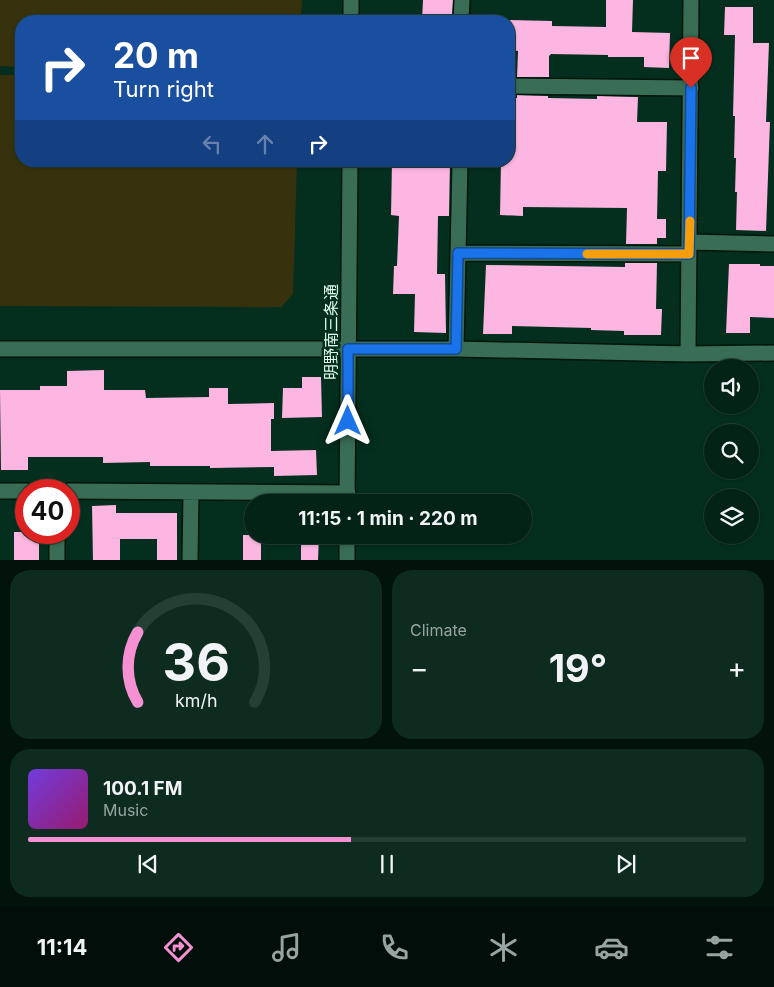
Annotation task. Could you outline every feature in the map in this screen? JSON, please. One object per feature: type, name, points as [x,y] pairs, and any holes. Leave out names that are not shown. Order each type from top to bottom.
[{"type":"street","points":[[351,15],[352,0]]},
{"type":"street","points":[[461,15],[462,0]]},
{"type":"street","points":[[688,354],[692,0]]},
{"type":"street","points":[[515,86],[691,88]]},
{"type":"street","name":"明野南三条通","points":[[347,494],[350,167]]},
{"type":"street","points":[[456,349],[460,167]]},
{"type":"street","points":[[458,253],[689,248],[774,244]]},
{"type":"street","points":[[0,349],[456,349],[688,354],[774,353]]},
{"type":"street","points":[[0,491],[15,490]]},
{"type":"street","points":[[80,491],[244,494]]},
{"type":"street","points":[[190,560],[191,492]]},
{"type":"street","points":[[57,544],[57,560]]},
{"type":"street","points":[[347,544],[347,560]]},
{"type":"shaded area","points":[[0,0],[302,0],[301,15],[15,15],[15,67],[0,66]]},
{"type":"shaded area","points":[[0,75],[15,75],[15,167],[297,167],[293,294],[281,307],[0,306]]},
{"type":"building","points":[[423,0],[453,0],[452,15],[422,15]]},
{"type":"building","points":[[606,0],[633,0],[632,32],[670,33],[669,68],[644,67],[644,57],[551,54],[549,56],[549,77],[517,77],[518,51],[515,51],[515,20],[552,21],[552,26],[606,27]]},
{"type":"building","points":[[725,7],[753,7],[753,43],[769,43],[766,122],[770,122],[766,231],[736,230],[735,116],[733,116],[735,35],[724,35]]},
{"type":"building","points":[[517,95],[597,99],[597,96],[638,97],[637,122],[667,122],[666,171],[658,171],[657,219],[666,219],[666,238],[657,238],[657,244],[626,244],[627,208],[523,207],[523,216],[500,215],[501,167],[515,167],[515,98],[517,98]]},
{"type":"building","points":[[392,167],[450,167],[449,216],[438,216],[437,274],[445,274],[446,333],[414,332],[415,294],[393,294],[394,266],[397,266],[399,216],[391,215]]},
{"type":"building","points":[[625,263],[657,263],[656,309],[662,309],[661,335],[624,335],[624,331],[591,330],[591,328],[512,326],[512,334],[483,334],[486,265],[625,267]]},
{"type":"building","points":[[729,264],[774,266],[774,318],[750,317],[750,333],[726,333]]},
{"type":"building","points":[[104,370],[104,390],[145,390],[146,398],[209,397],[209,388],[228,388],[228,404],[274,403],[274,419],[271,419],[271,451],[316,450],[317,475],[274,476],[274,467],[210,468],[210,466],[150,466],[150,462],[103,463],[103,457],[28,457],[28,470],[1,470],[0,390],[40,390],[40,386],[67,386],[67,371]]},
{"type":"building","points":[[302,377],[321,377],[322,417],[282,418],[283,388],[302,388]]},
{"type":"building","points":[[116,505],[116,513],[177,513],[177,560],[157,560],[157,539],[120,539],[120,560],[93,560],[92,506]]},
{"type":"building","points":[[14,532],[15,544],[39,544],[39,560],[14,560]]},
{"type":"building","points":[[244,535],[244,544],[261,544],[261,560],[243,560]]},
{"type":"building","points":[[301,544],[319,544],[318,560],[301,560]]},
{"type":"slow traffic","points":[[587,254],[689,254],[690,221]]},
{"type":"route","points":[[348,421],[348,349],[456,349],[458,253],[689,254],[691,88]]}]
